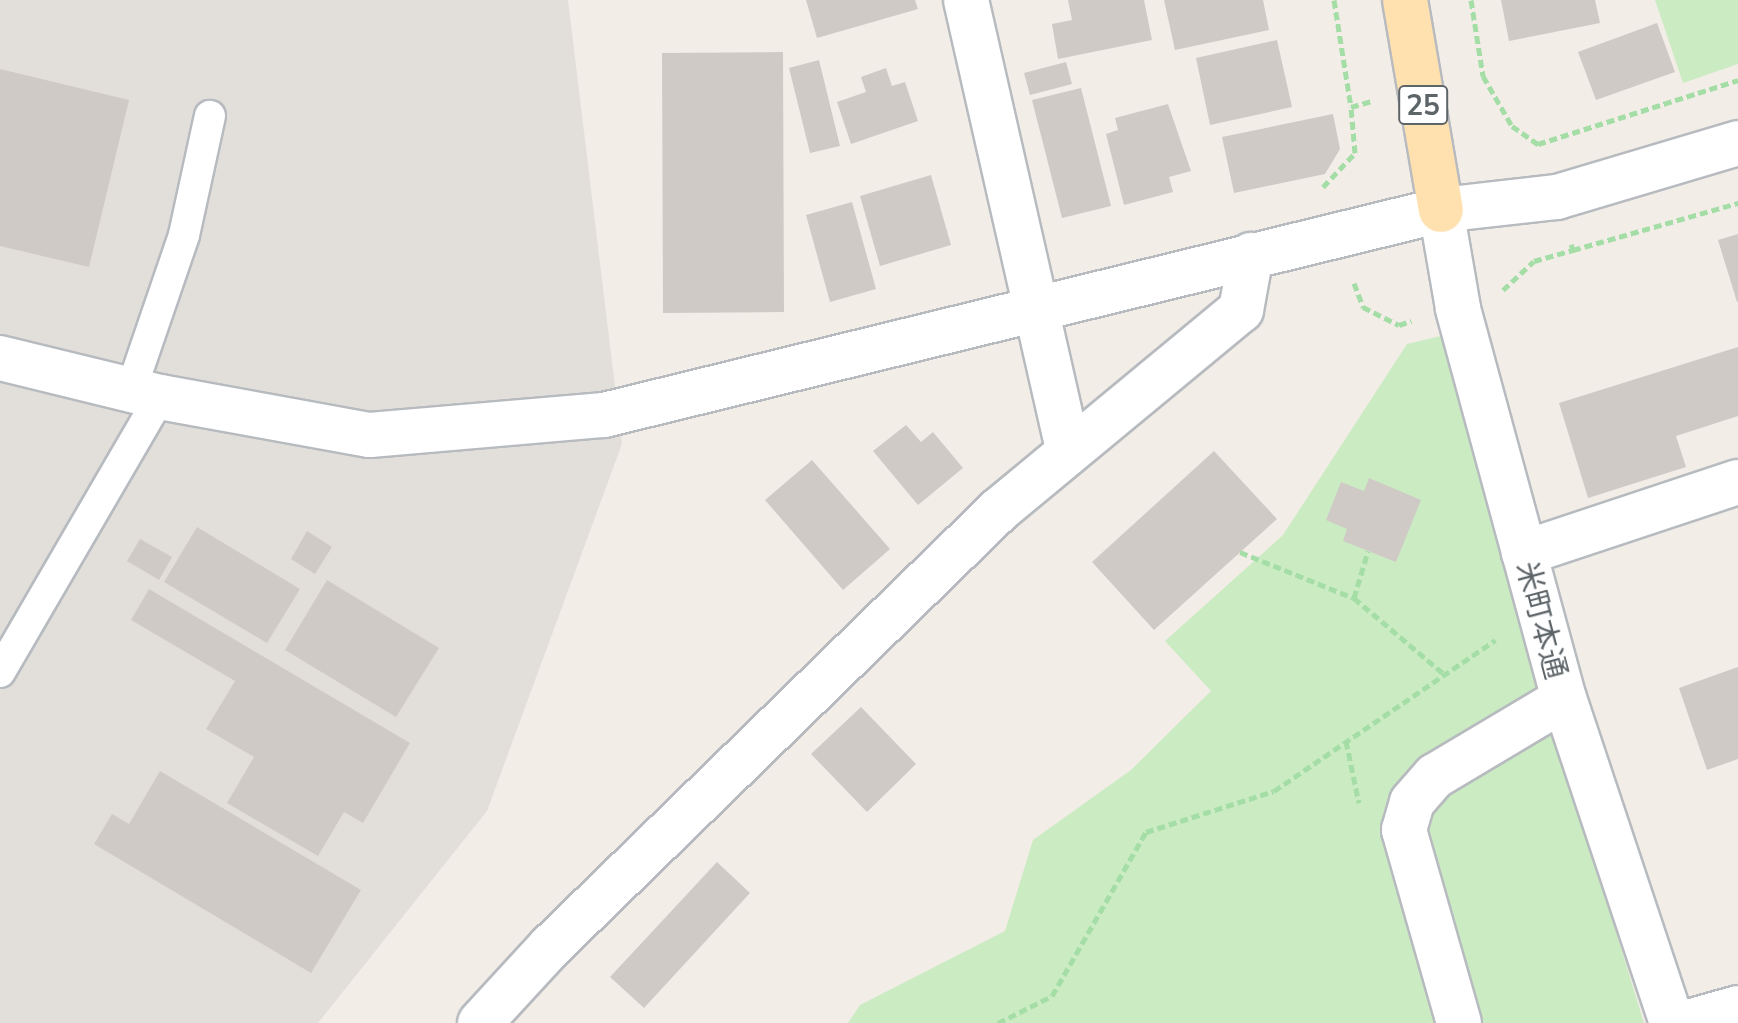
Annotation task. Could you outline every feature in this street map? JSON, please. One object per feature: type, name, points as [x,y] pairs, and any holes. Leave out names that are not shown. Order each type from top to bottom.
[{"type":"main road","name":"25","points":[[1405,0],[1441,210]]},
{"type":"street","points":[[966,0],[1068,449]]},
{"type":"street","points":[[0,358],[146,394],[370,435],[604,415],[1441,210],[1557,197],[1738,143]]},
{"type":"street","name":"米町本通","points":[[1441,210],[1458,308],[1564,699],[1672,1023]]},
{"type":"street","points":[[480,1023],[550,947],[1068,449],[1241,310],[1251,255]]},
{"type":"street","points":[[1524,553],[1738,482]]},
{"type":"street","points":[[1459,1023],[1404,830],[1412,802],[1435,776],[1564,699]]},
{"type":"street","points":[[1685,1023],[1738,1008]]},
{"type":"lane","points":[[0,672],[146,394],[210,116]]},
{"type":"path","points":[[1471,0],[1483,76],[1512,126],[1538,144],[1738,80]]},
{"type":"path","points":[[1573,250],[1738,203]]},
{"type":"path","points":[[1354,598],[1368,551]]},
{"type":"path","points":[[1240,552],[1354,598],[1444,674]]},
{"type":"path","points":[[998,1023],[1052,996],[1146,832],[1274,791],[1539,609]]},
{"type":"path","points":[[1346,741],[1361,813]]},
{"type":"shaded area","points":[[0,0],[568,0],[622,444],[487,811],[318,1023],[0,1023]]},
{"type":"green space","points":[[1655,0],[1738,0],[1738,64],[1683,83]]},
{"type":"green space","points":[[1445,335],[1539,681],[1644,1023],[848,1023],[860,1005],[1005,931],[1033,840],[1131,770],[1211,691],[1165,641],[1283,535],[1407,344]]},
{"type":"building","points":[[806,0],[915,0],[918,9],[817,38]]},
{"type":"building","points":[[1068,0],[1144,0],[1152,40],[1058,59],[1052,24],[1072,20]]},
{"type":"building","points":[[1164,0],[1263,0],[1269,30],[1175,50]]},
{"type":"building","points":[[1501,0],[1595,0],[1600,23],[1509,41]]},
{"type":"building","points":[[1657,23],[1675,72],[1596,100],[1578,52]]},
{"type":"building","points":[[1277,40],[1292,107],[1210,125],[1196,58]]},
{"type":"building","points":[[783,52],[784,312],[663,313],[662,53]]},
{"type":"building","points":[[819,60],[840,146],[810,153],[789,68]]},
{"type":"building","points":[[1066,62],[1072,84],[1030,95],[1024,73]]},
{"type":"building","points":[[886,68],[892,86],[905,82],[918,121],[851,144],[837,102],[866,92],[861,77]]},
{"type":"building","points":[[0,69],[129,100],[89,267],[0,246]]},
{"type":"building","points":[[1081,88],[1111,206],[1062,218],[1032,100]]},
{"type":"building","points":[[1168,104],[1191,171],[1169,177],[1173,192],[1124,205],[1106,134],[1118,130],[1115,118]]},
{"type":"building","points":[[1333,114],[1340,149],[1325,174],[1234,193],[1222,137]]},
{"type":"building","points":[[931,175],[951,245],[880,266],[860,196]]},
{"type":"building","points":[[852,202],[876,289],[830,302],[806,215]]},
{"type":"building","points":[[1738,234],[1738,302],[1737,302],[1718,240]]},
{"type":"building","points":[[1738,347],[1738,416],[1676,436],[1686,467],[1588,498],[1559,403]]},
{"type":"building","points":[[906,425],[921,442],[933,432],[963,468],[918,505],[873,451]]},
{"type":"building","points":[[1214,451],[1277,519],[1154,630],[1092,562]]},
{"type":"building","points":[[812,460],[890,549],[843,590],[765,500]]},
{"type":"building","points":[[1369,478],[1421,500],[1396,562],[1343,541],[1347,529],[1326,520],[1341,482],[1364,491]]},
{"type":"building","points":[[197,527],[300,589],[267,643],[164,582]]},
{"type":"building","points":[[307,531],[332,547],[315,574],[291,559]]},
{"type":"building","points":[[140,539],[172,557],[159,580],[127,561]]},
{"type":"building","points":[[327,580],[439,648],[396,717],[285,650]]},
{"type":"building","points":[[149,589],[410,743],[363,823],[344,812],[318,856],[227,803],[254,757],[206,729],[235,681],[131,620]]},
{"type":"building","points":[[1738,667],[1738,759],[1707,770],[1679,688]]},
{"type":"building","points":[[861,707],[916,764],[867,812],[811,754]]},
{"type":"building","points":[[160,771],[361,890],[311,973],[94,844],[112,814],[129,824]]},
{"type":"building","points":[[717,862],[750,893],[644,1008],[610,977]]}]
